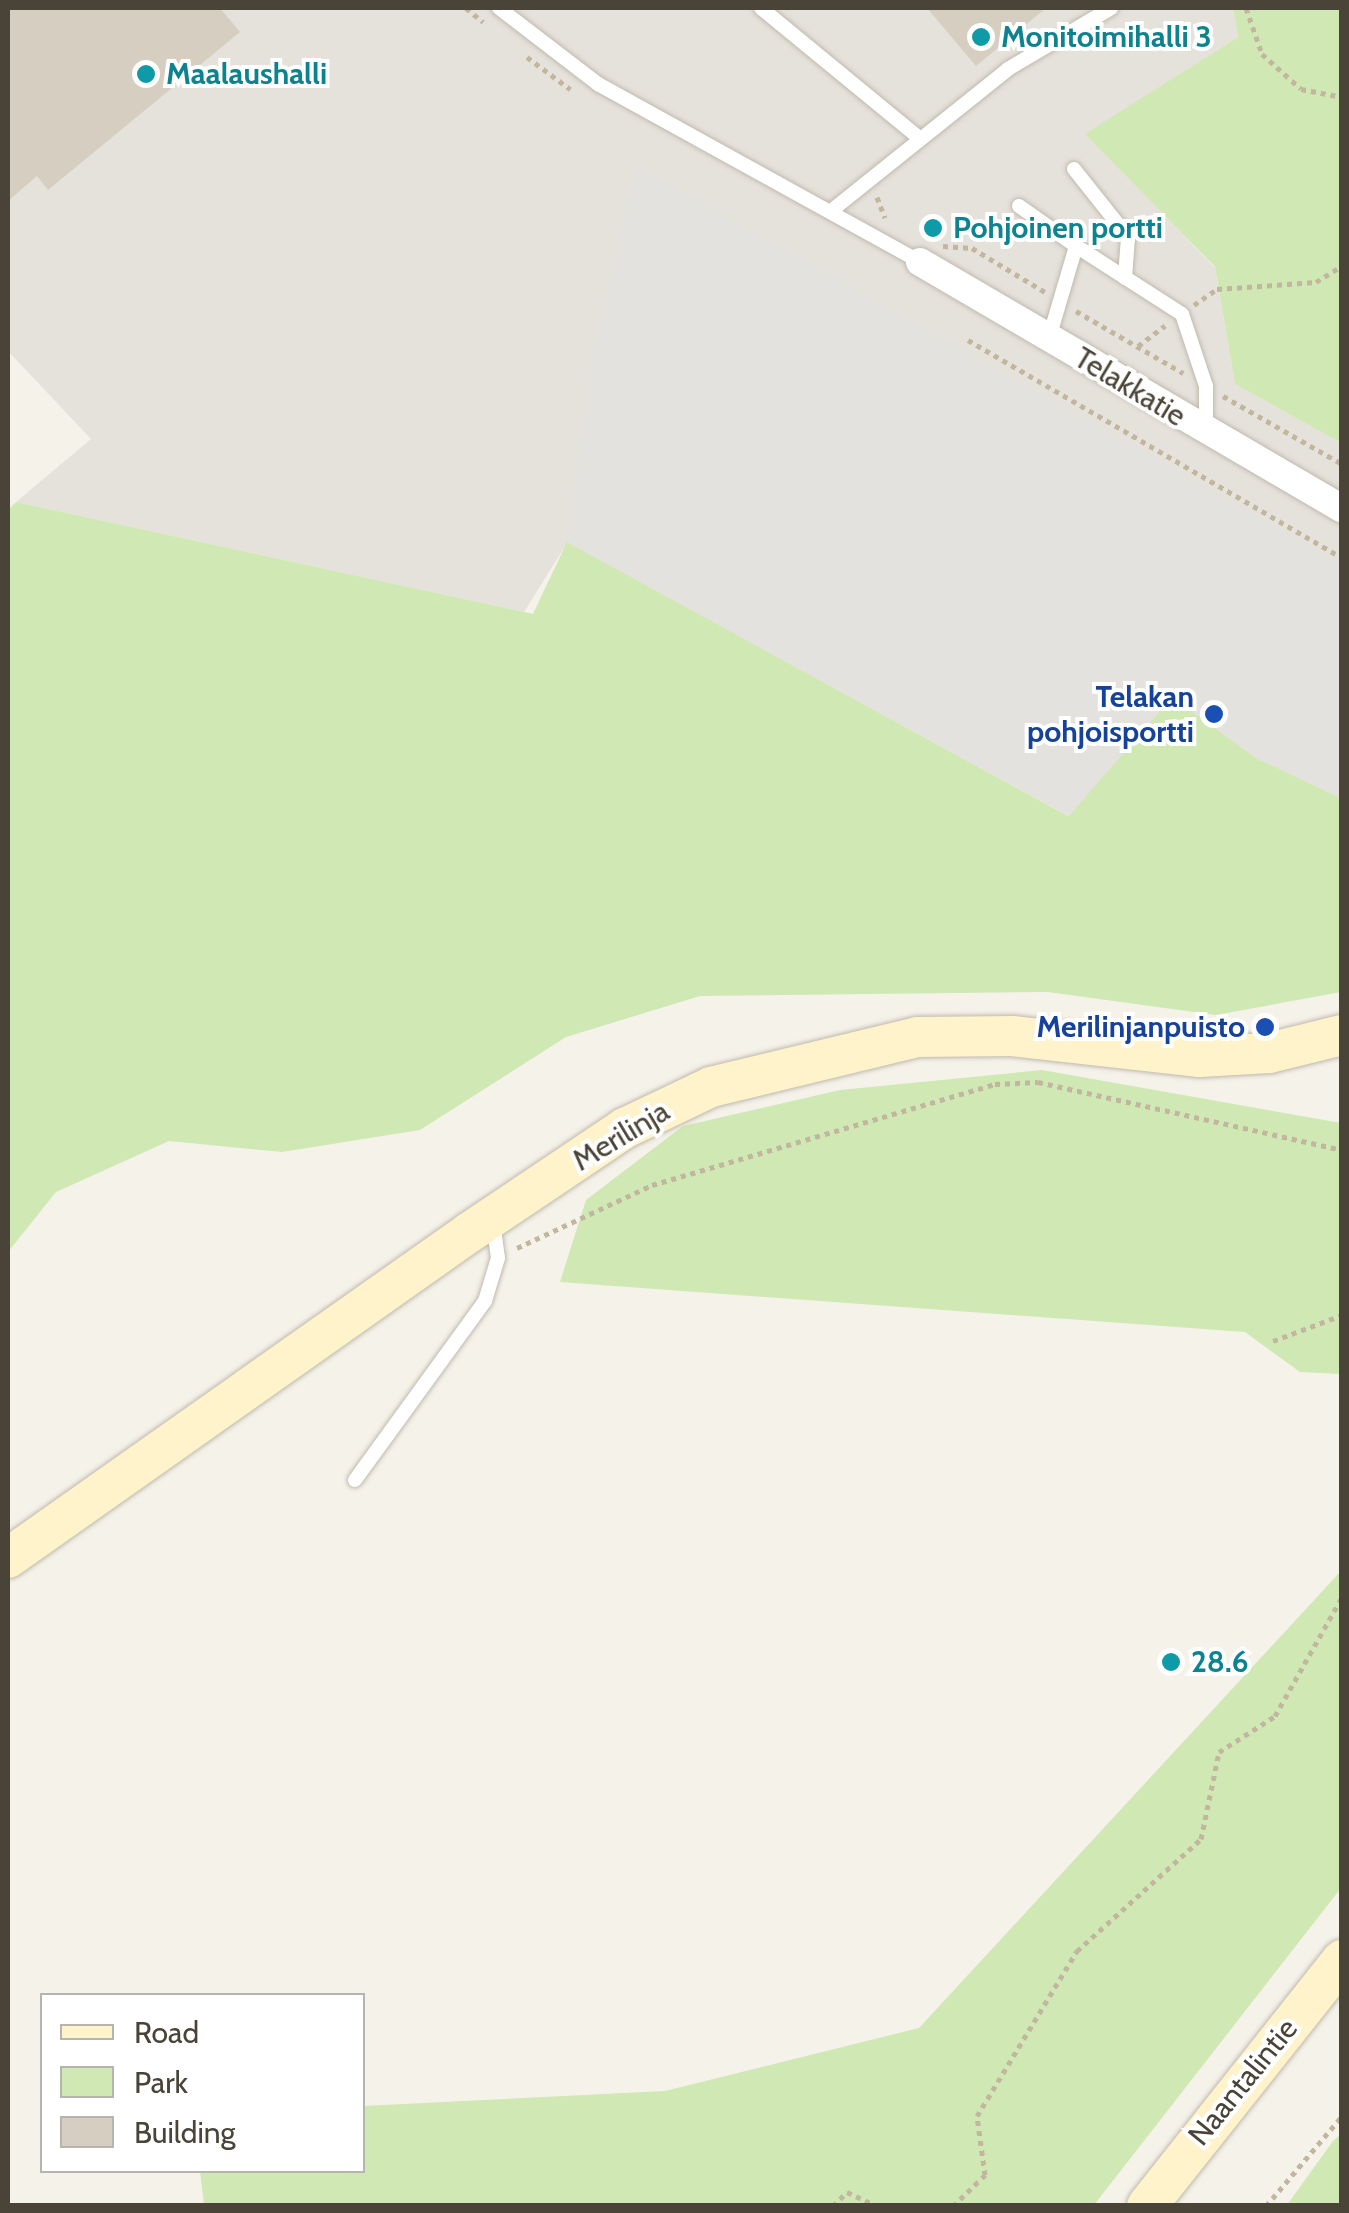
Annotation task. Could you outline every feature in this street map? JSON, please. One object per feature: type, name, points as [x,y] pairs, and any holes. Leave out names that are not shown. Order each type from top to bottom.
[{"type":"street","name":"Telakkatie","points":[[925,253],[1049,339],[1342,510]]},
{"type":"street","name":"Merilinja","points":[[8,1558],[492,1217],[681,1101],[860,1045],[977,1033],[1200,1057],[1269,1054],[1342,1034]]},
{"type":"street","name":"Naantalintie","points":[[1147,2206],[1342,1960]]},
{"type":"lane","points":[[499,8],[598,84],[831,210],[925,253]]},
{"type":"lane","points":[[761,8],[919,138]]},
{"type":"lane","points":[[831,210],[919,138],[1110,8]]},
{"type":"lane","points":[[1074,169],[1128,237],[1125,278]]},
{"type":"lane","points":[[1019,206],[1182,314],[1206,386],[1206,432]]},
{"type":"lane","points":[[1049,339],[1057,300],[1076,246]]},
{"type":"lane","points":[[355,1480],[486,1301],[498,1258],[492,1217]]},
{"type":"path","points":[[1246,8],[1262,54],[1300,89],[1342,97]]},
{"type":"path","points":[[880,192],[881,216],[898,226]]},
{"type":"path","points":[[925,253],[972,248],[1342,464]]},
{"type":"path","points":[[1138,346],[1217,289],[1316,282],[1342,266]]},
{"type":"path","points":[[968,340],[1342,558]]},
{"type":"path","points":[[498,1258],[652,1185],[995,1084],[1038,1082],[1342,1150]]},
{"type":"path","points":[[1273,1341],[1342,1316]]},
{"type":"path","points":[[953,2206],[986,2176],[977,2116],[1077,1952],[1200,1839],[1219,1752],[1275,1716],[1342,1598]]},
{"type":"path","points":[[1266,2206],[1342,2116]]},
{"type":"path","points":[[833,2206],[848,2192],[877,2206]]},
{"type":"shaded area","points":[[8,8],[1233,8],[1238,37],[1086,134],[1215,268],[1235,384],[1341,443],[1341,798],[1256,758],[1069,816],[567,543],[524,612],[16,502],[91,439],[8,351]]},
{"type":"shaded area","points":[[636,166],[1341,564],[1341,798],[1256,758],[1172,697],[1069,816],[567,542],[592,356]]},
{"type":"green space","points":[[1233,8],[1341,8],[1341,443],[1235,384],[1215,267],[1085,134],[1238,37]]},
{"type":"green space","points":[[16,502],[533,614],[567,542],[1068,816],[1172,697],[1256,758],[1341,798],[1341,992],[1216,1015],[1048,992],[700,996],[566,1037],[420,1130],[282,1152],[169,1141],[56,1192],[8,1252],[8,510]]},
{"type":"green space","points":[[1042,1070],[1341,1123],[1341,1374],[1300,1372],[1245,1332],[560,1282],[586,1200],[683,1126],[840,1090]]},
{"type":"green space","points":[[1341,1571],[1341,1888],[1094,2205],[204,2205],[200,2173],[365,2173],[365,2106],[665,2091],[919,2028]]},
{"type":"green space","points":[[1341,2134],[1341,2205],[1287,2205],[1333,2141]]},
{"type":"building","points":[[8,8],[220,8],[240,32],[48,190],[37,176],[8,201]]},
{"type":"building","name":"Monitoimihalli 3","points":[[927,8],[1046,8],[976,66]]},
{"type":"place","name":"Monitoimihalli 3","points":[[981,37]]},
{"type":"place","name":"Maalaushalli","points":[[146,74]]},
{"type":"place","name":"Pohjoinen portti","points":[[933,228]]},
{"type":"place","name":"Telakan pohjoisportti","points":[[1214,714]]},
{"type":"place","name":"Merilinjanpuisto","points":[[1265,1027]]},
{"type":"place","name":"28.6","points":[[1171,1662]]}]
